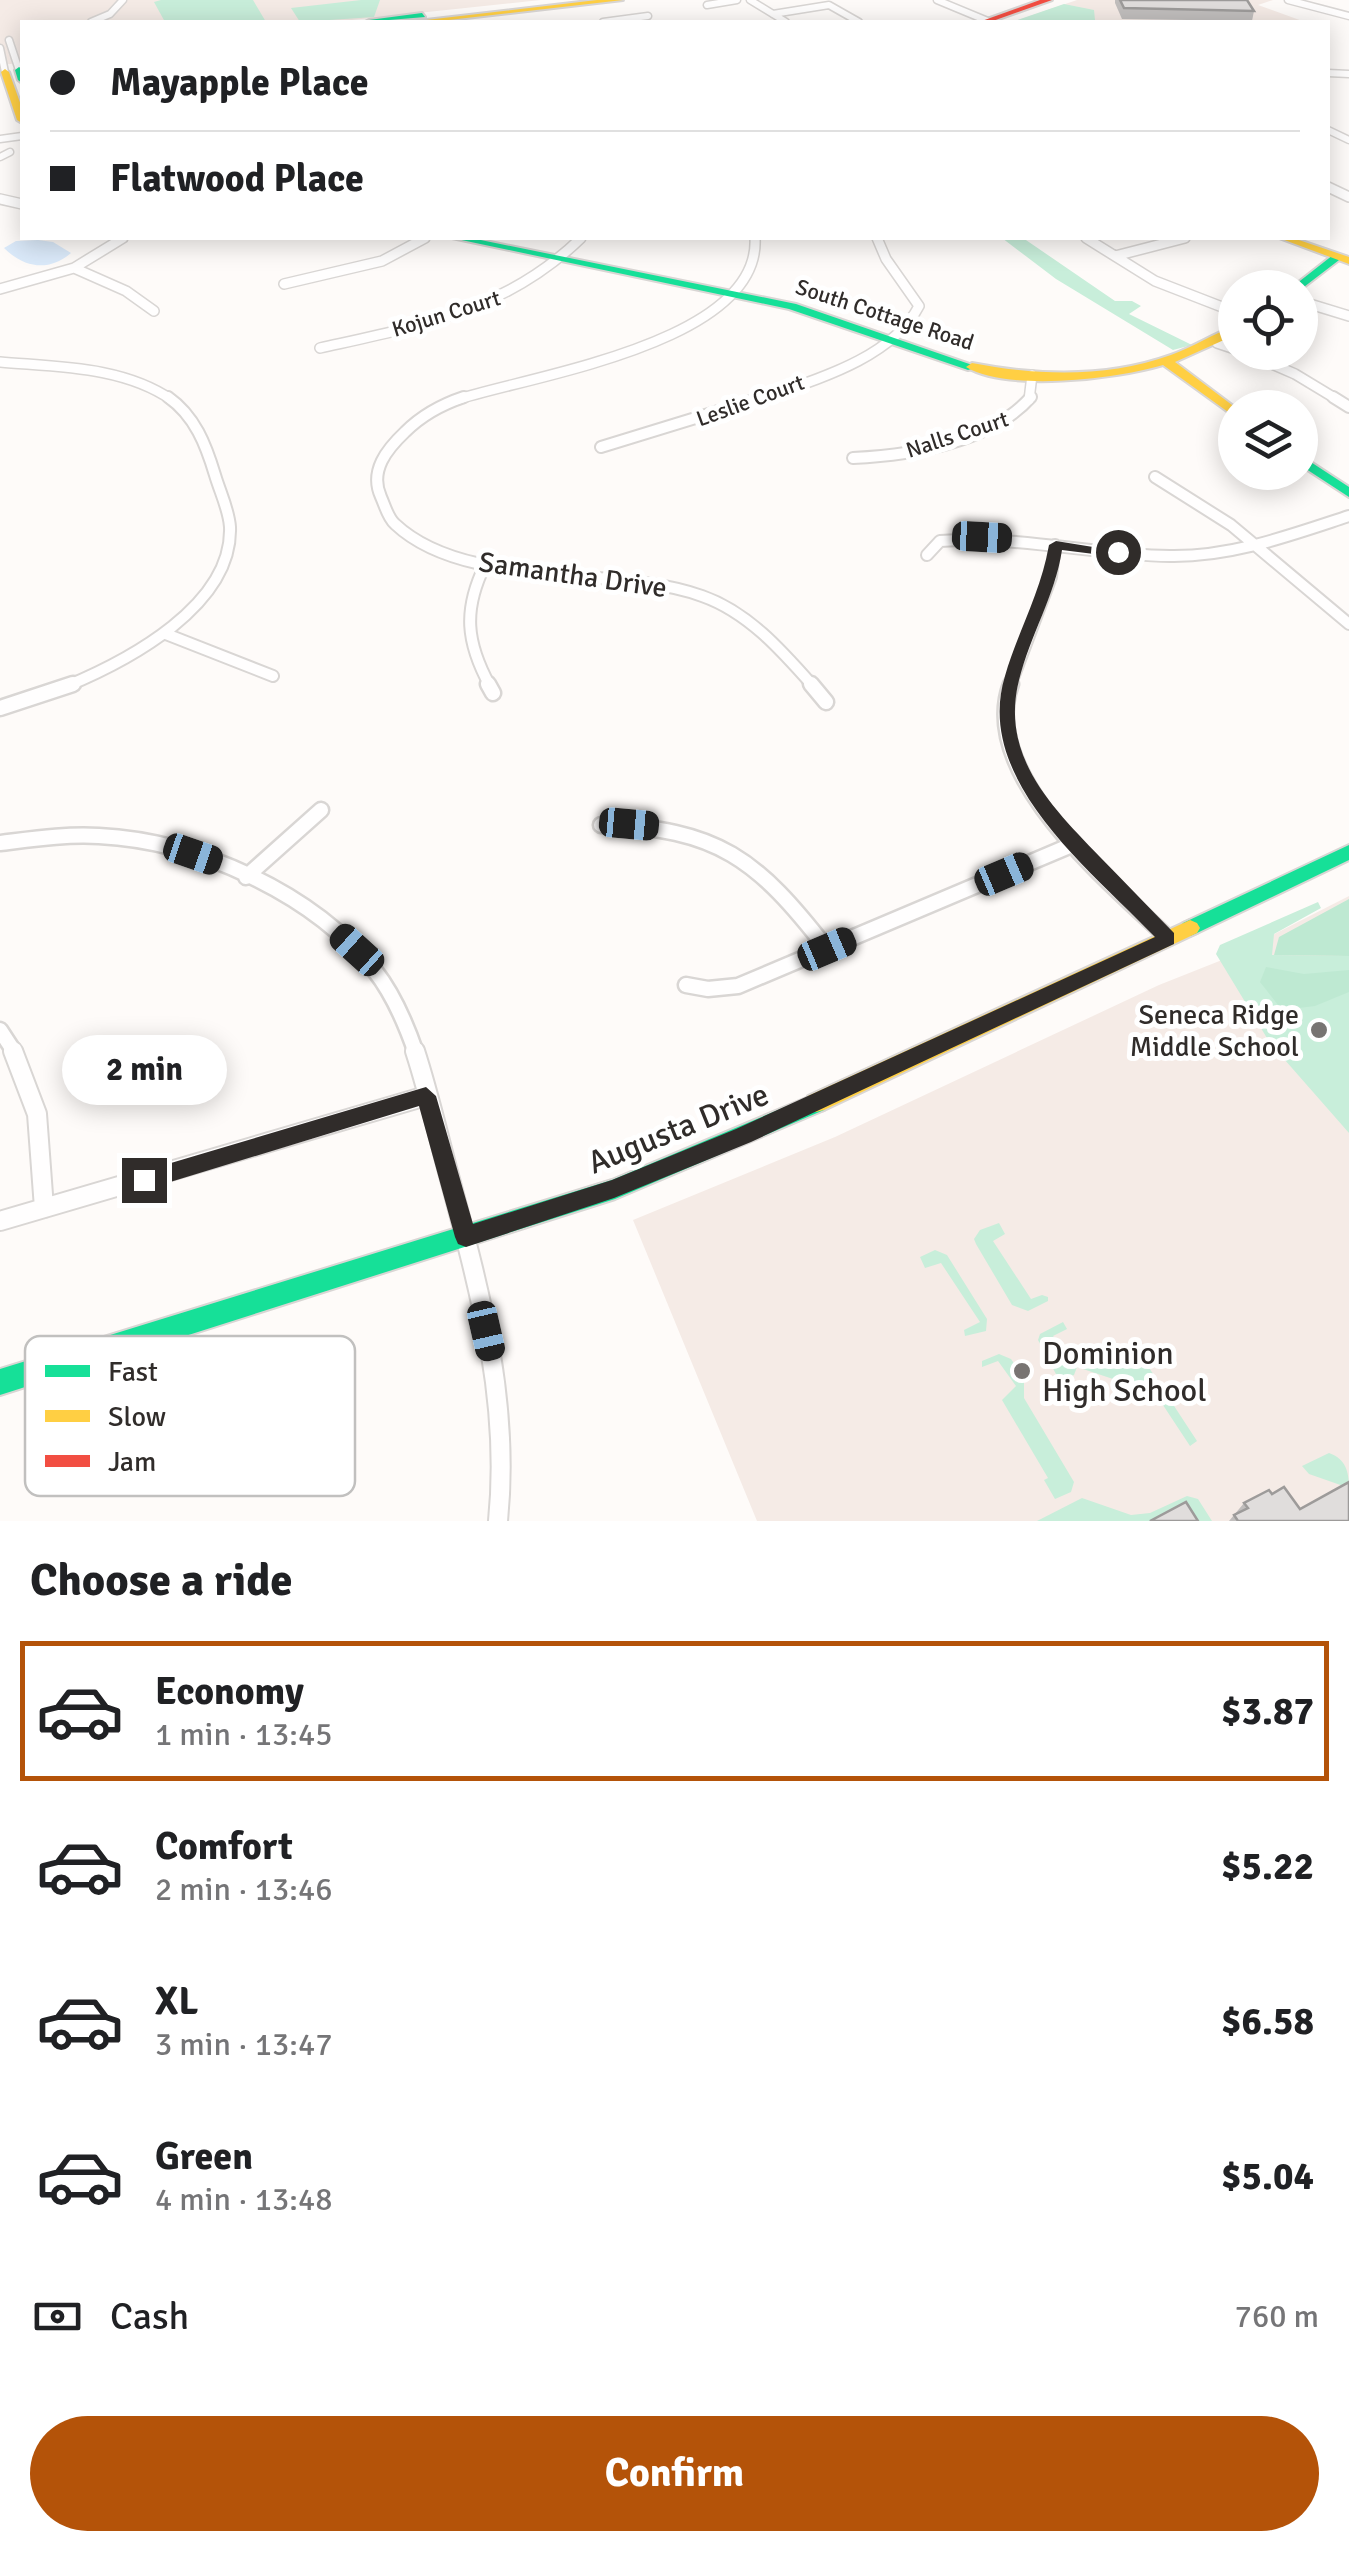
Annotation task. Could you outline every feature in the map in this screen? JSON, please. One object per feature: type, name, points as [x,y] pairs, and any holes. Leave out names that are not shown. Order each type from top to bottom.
[{"type":"street","points":[[95,20],[110,14],[124,0]]},
{"type":"street","points":[[386,20],[561,0]]},
{"type":"street","points":[[432,20],[619,0]]},
{"type":"street","points":[[707,4],[737,0]]},
{"type":"street","points":[[750,0],[774,18],[829,5],[855,20]]},
{"type":"street","points":[[937,0],[984,20]]},
{"type":"street","points":[[989,20],[1048,0]]},
{"type":"street","points":[[990,20],[1066,0]]},
{"type":"street","points":[[1288,0],[1349,16]]},
{"type":"street","points":[[618,20],[648,16]]},
{"type":"street","points":[[3,43],[20,110]]},
{"type":"street","points":[[3,43],[13,75]]},
{"type":"street","points":[[0,157],[10,152]]},
{"type":"street","points":[[0,199],[20,202]]},
{"type":"street","points":[[0,289],[74,268],[120,240]]},
{"type":"street","points":[[284,284],[382,262],[422,240]]},
{"type":"street","name":"South Cottage Road","points":[[468,240],[732,292],[825,315],[960,364],[1032,376],[1106,374],[1168,363],[1218,348]]},
{"type":"street","name":"Kojun Court","points":[[320,348],[494,302],[562,258],[579,240]]},
{"type":"street","points":[[732,292],[754,260],[755,240]]},
{"type":"street","points":[[878,240],[888,267],[920,306],[915,324],[895,342]]},
{"type":"street","points":[[1089,240],[1167,287],[1218,306]]},
{"type":"street","points":[[1116,256],[1177,240]]},
{"type":"street","points":[[1292,240],[1346,254]]},
{"type":"street","points":[[1314,240],[1346,254]]},
{"type":"street","points":[[1318,273],[1346,254]]},
{"type":"street","points":[[74,268],[126,291],[154,311]]},
{"type":"street","name":"Samantha Drive","points":[[732,292],[705,318],[669,340],[631,354],[464,398],[430,412],[388,448],[378,472],[378,498],[384,510],[417,541],[452,557],[485,565],[669,586],[704,596],[764,634],[826,702]]},
{"type":"street","points":[[1318,307],[1349,316]]},
{"type":"street","name":"Leslie Court","points":[[601,447],[750,402],[895,342]]},
{"type":"street","points":[[0,362],[126,378],[164,395],[196,422],[231,528],[226,557],[212,584],[166,634],[51,694],[0,708]]},
{"type":"street","points":[[1168,363],[1218,400]]},
{"type":"street","points":[[1286,370],[1349,406]]},
{"type":"street","name":"Nalls Court","points":[[853,458],[883,458],[1009,419],[1031,398],[1032,376]]},
{"type":"street","points":[[1318,471],[1349,493]]},
{"type":"street","points":[[1155,478],[1216,514],[1349,624]]},
{"type":"street","points":[[927,555],[940,540],[961,538],[1174,556],[1256,546],[1349,516]]},
{"type":"street","points":[[1056,545],[1051,577],[1012,677],[1005,710],[1010,744],[1019,770],[1040,806],[1168,938]]},
{"type":"street","points":[[485,565],[472,589],[465,620],[469,645],[492,693]]},
{"type":"street","points":[[166,634],[273,676]]},
{"type":"street","points":[[246,876],[321,810]]},
{"type":"street","points":[[602,824],[668,829],[740,856],[778,886],[827,949]]},
{"type":"street","points":[[0,843],[75,836],[118,837],[172,847],[246,876],[330,926],[374,968],[398,1007],[466,1237],[504,1419],[504,1485],[498,1521]]},
{"type":"street","points":[[686,984],[708,989],[738,986],[1074,844]]},
{"type":"street","name":"Augusta Drive","points":[[148,1336],[614,1188],[744,1136],[1349,852]]},
{"type":"street","points":[[0,1030],[26,1071],[38,1110],[45,1152],[44,1208]]},
{"type":"street","points":[[0,1221],[426,1096]]},
{"type":"street","name":"Augusta Drive","points":[[0,1382],[25,1374]]},
{"type":"shaded area","points":[[0,0],[541,0],[352,20],[20,20],[20,63],[0,65]]},
{"type":"shaded area","points":[[1077,0],[1273,0],[1258,5],[1299,20],[1018,20]]},
{"type":"shaded area","name":"Dominion High School","points":[[1349,896],[1349,1521],[757,1521],[633,1220],[835,1137],[1159,985],[1227,958]]},
{"type":"green space","points":[[253,0],[265,20],[164,20],[154,2]]},
{"type":"green space","points":[[380,0],[374,17],[299,20],[291,8]]},
{"type":"green space","points":[[1064,4],[1094,10],[1095,20],[1018,20]]},
{"type":"green space","points":[[1005,240],[1026,240],[1115,301],[1132,301],[1141,306],[1129,314],[1192,345],[1173,350],[1056,279]]},
{"type":"green space","points":[[1349,899],[1349,956],[1274,955],[1279,937]]},
{"type":"green space","name":"Seneca Ridge Middle School","points":[[1318,902],[1321,908],[1274,934],[1272,955],[1349,956],[1349,1133],[1270,1043],[1216,954],[1220,945]]},
{"type":"green space","points":[[1266,967],[1304,974],[1349,970],[1349,992],[1315,1006],[1282,1010],[1260,982]]},
{"type":"green space","points":[[999,1223],[1005,1234],[993,1241],[1031,1299],[1048,1297],[1048,1301],[1028,1311],[1012,1305],[974,1239],[980,1230]]},
{"type":"green space","points":[[935,1250],[947,1255],[987,1319],[986,1331],[965,1336],[964,1330],[980,1322],[941,1263],[925,1268],[920,1257]]},
{"type":"green space","points":[[1063,1322],[1067,1329],[1053,1336],[1071,1363],[1087,1355],[1101,1364],[1114,1366],[1142,1357],[1197,1441],[1190,1446],[1159,1399],[1143,1389],[1077,1367],[1074,1375],[1061,1380],[1038,1340],[1040,1334]]},
{"type":"green space","points":[[999,1354],[1011,1359],[1024,1378],[1024,1398],[1074,1482],[1071,1492],[1055,1499],[1044,1480],[1048,1478],[1002,1400],[1016,1386],[998,1361],[982,1367],[982,1361]]},
{"type":"green space","points":[[1329,1453],[1345,1467],[1349,1488],[1309,1474],[1302,1466]]},
{"type":"green space","points":[[1187,1496],[1198,1499],[1212,1521],[1037,1521],[1082,1498],[1131,1515],[1150,1513]]},
{"type":"water","points":[[16,241],[53,242],[71,253],[54,263],[37,265],[20,260],[4,248]]},
{"type":"building","points":[[1120,0],[1247,0],[1254,11],[1124,8]]},
{"type":"building","points":[[1349,1482],[1349,1521],[1238,1521],[1234,1515],[1248,1508],[1244,1503],[1269,1490],[1272,1494],[1284,1487],[1300,1509]]},
{"type":"building","points":[[1186,1502],[1198,1521],[1150,1521]]},
{"type":"traffic: fast","points":[[384,20],[422,15]]},
{"type":"traffic: fast","points":[[467,240],[792,306],[972,367]]},
{"type":"traffic: fast","points":[[1318,271],[1337,257]]},
{"type":"traffic: fast","points":[[1318,471],[1349,493]]},
{"type":"traffic: fast","points":[[1190,928],[1349,852]]},
{"type":"traffic: fast","points":[[147,1336],[615,1189],[816,1103]]},
{"type":"traffic: fast","points":[[0,1382],[25,1374]]},
{"type":"traffic: slow","points":[[432,20],[619,0]]},
{"type":"traffic: slow","points":[[5,72],[20,114]]},
{"type":"traffic: slow","points":[[1290,240],[1349,261]]},
{"type":"traffic: slow","points":[[972,367],[1040,377],[1108,374],[1173,359],[1218,339]]},
{"type":"traffic: slow","points":[[1168,363],[1218,400]]},
{"type":"traffic: slow","points":[[816,1103],[1190,928]]},
{"type":"traffic: jam","points":[[989,20],[1048,0]]},
{"type":"place","name":"Seneca Ridge Middle School","points":[[1319,1030]]},
{"type":"place","name":"Dominion High School","points":[[1022,1371]]},
{"type":"route","points":[[144,1180],[426,1096],[466,1237],[614,1188],[744,1136],[1168,938],[1040,806],[1019,770],[1006,727],[1005,710],[1012,677],[1051,577],[1056,545],[1118,552]]}]
